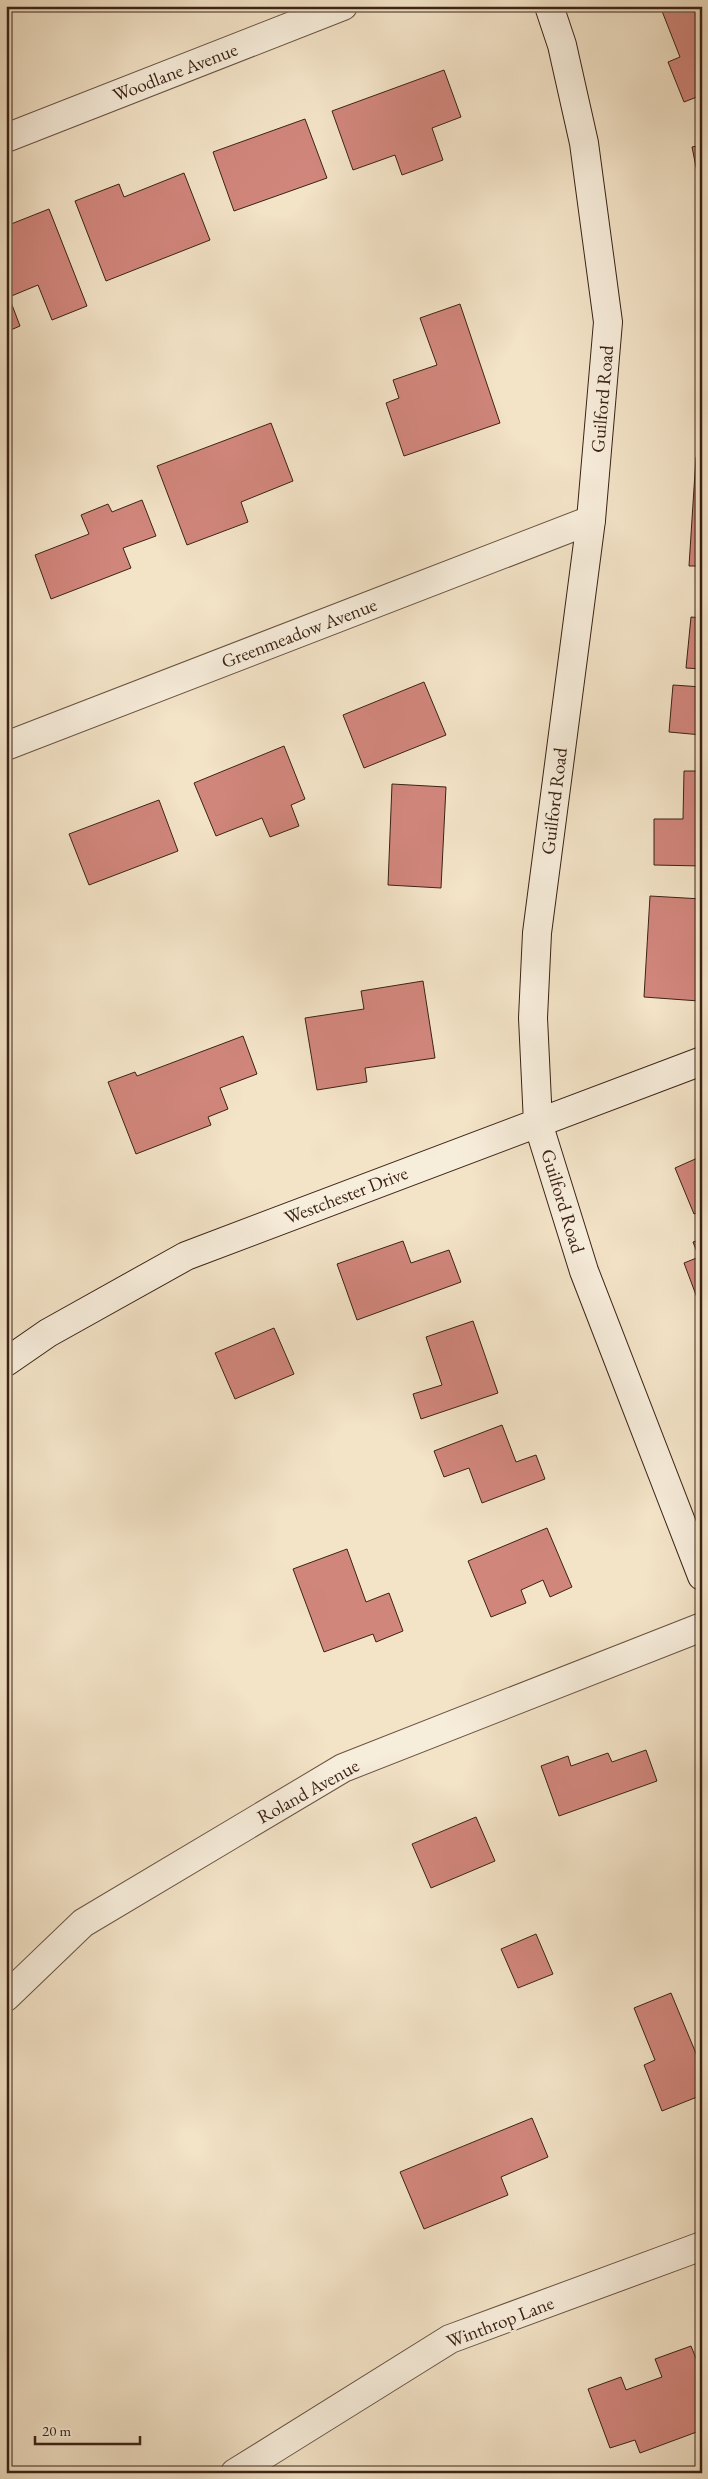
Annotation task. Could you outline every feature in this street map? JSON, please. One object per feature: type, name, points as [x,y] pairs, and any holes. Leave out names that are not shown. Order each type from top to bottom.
[{"type":"street","name":"Woodlane Avenue","points":[[6,138],[343,6]]},
{"type":"street","name":"Guilford Road","points":[[549,6],[562,45],[584,143],[608,322],[591,520],[537,933],[533,1018],[538,1123],[584,1271],[702,1576]]},
{"type":"street","name":"Greenmeadow Avenue","points":[[6,746],[591,520]]},
{"type":"street","name":"Westchester Drive","points":[[6,1362],[48,1333],[186,1256],[702,1062]]},
{"type":"street","name":"Roland Avenue","points":[[6,1997],[83,1923],[343,1768],[702,1627]]},
{"type":"street","name":"Winthrop Lane","points":[[236,2473],[450,2339],[702,2246]]},
{"type":"building","points":[[660,6],[702,6],[702,95],[684,102],[668,62],[680,57]]},
{"type":"building","points":[[444,70],[461,117],[432,128],[443,160],[402,175],[395,155],[353,170],[332,111]]},
{"type":"building","points":[[305,119],[327,178],[234,211],[213,152]]},
{"type":"building","points":[[702,145],[702,197],[692,147]]},
{"type":"building","points":[[184,173],[210,240],[106,281],[75,201],[119,184],[124,197]]},
{"type":"building","points":[[49,209],[87,306],[52,320],[38,285],[9,297],[20,326],[6,332],[6,226]]},
{"type":"building","points":[[460,304],[500,423],[404,456],[386,403],[399,398],[393,380],[437,365],[420,318]]},
{"type":"building","points":[[271,423],[293,481],[241,502],[248,522],[187,545],[157,466]]},
{"type":"building","points":[[696,457],[702,457],[702,566],[689,566]]},
{"type":"building","points":[[142,500],[156,536],[123,548],[131,568],[51,599],[35,555],[89,534],[81,515],[108,504],[112,512]]},
{"type":"building","points":[[691,617],[702,618],[702,669],[686,668]]},
{"type":"building","points":[[424,682],[446,735],[364,768],[343,715]]},
{"type":"building","points":[[673,685],[702,687],[702,735],[669,732]]},
{"type":"building","points":[[284,746],[305,799],[291,805],[299,826],[270,837],[262,818],[216,836],[194,783]]},
{"type":"building","points":[[684,771],[702,771],[702,866],[654,865],[654,819],[683,819]]},
{"type":"building","points":[[392,784],[446,787],[441,888],[388,885]]},
{"type":"building","points":[[159,800],[178,851],[89,885],[69,834]]},
{"type":"building","points":[[650,896],[702,899],[699,1001],[644,997]]},
{"type":"building","points":[[423,981],[435,1058],[365,1068],[367,1082],[317,1090],[305,1018],[364,1009],[361,991]]},
{"type":"building","points":[[243,1036],[257,1074],[220,1088],[228,1109],[208,1117],[211,1125],[136,1154],[108,1082],[135,1072],[137,1076]]},
{"type":"building","points":[[702,1156],[702,1211],[694,1214],[675,1168]]},
{"type":"building","points":[[702,1239],[702,1311],[684,1263],[699,1257],[693,1242]]},
{"type":"building","points":[[403,1241],[411,1263],[449,1250],[461,1282],[357,1320],[337,1264]]},
{"type":"building","points":[[473,1321],[498,1393],[421,1419],[413,1394],[442,1385],[426,1337]]},
{"type":"building","points":[[274,1328],[294,1374],[235,1399],[215,1353]]},
{"type":"building","points":[[502,1425],[516,1462],[536,1455],[545,1479],[482,1503],[469,1468],[444,1477],[434,1451]]},
{"type":"building","points":[[547,1528],[572,1587],[550,1597],[543,1580],[521,1590],[526,1603],[491,1617],[468,1561]]},
{"type":"building","points":[[347,1549],[366,1602],[389,1593],[403,1631],[376,1642],[373,1634],[324,1652],[293,1569]]},
{"type":"building","points":[[646,1750],[657,1781],[559,1816],[541,1766],[568,1756],[571,1766],[608,1753],[612,1762]]},
{"type":"building","points":[[476,1817],[495,1861],[431,1888],[412,1844]]},
{"type":"building","points":[[536,1934],[553,1974],[518,1988],[501,1949]]},
{"type":"building","points":[[671,1993],[702,2068],[702,2095],[662,2111],[644,2065],[655,2060],[634,2008]]},
{"type":"building","points":[[532,2118],[548,2157],[501,2177],[508,2195],[424,2229],[400,2172]]},
{"type":"building","points":[[691,2346],[702,2373],[702,2430],[640,2453],[635,2440],[610,2448],[588,2389],[621,2377],[626,2390],[662,2377],[655,2359]]}]
